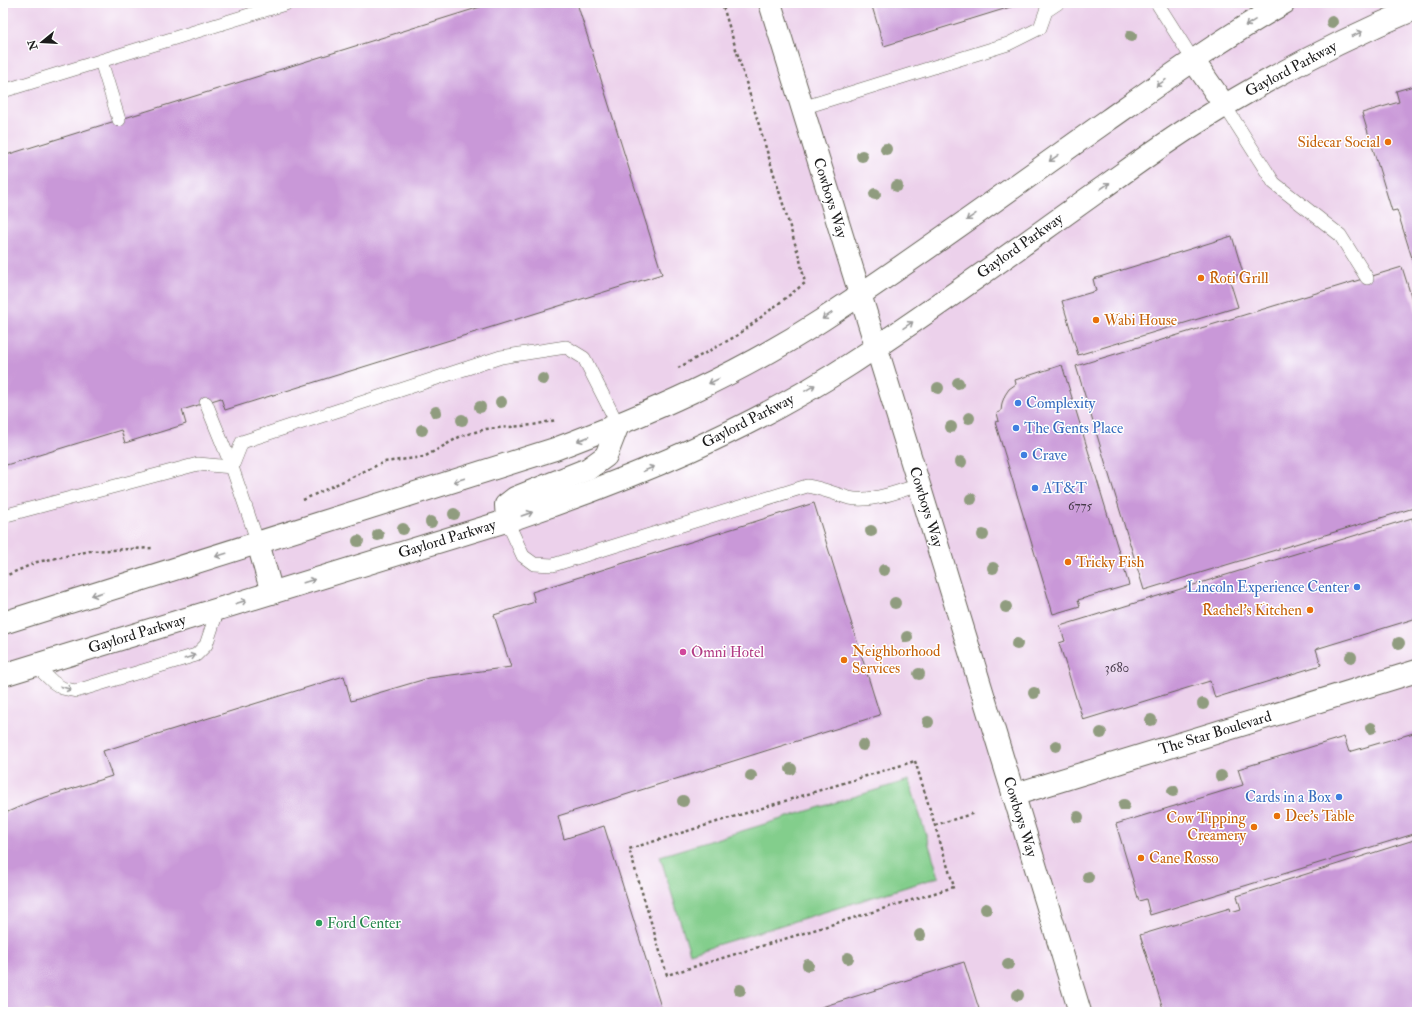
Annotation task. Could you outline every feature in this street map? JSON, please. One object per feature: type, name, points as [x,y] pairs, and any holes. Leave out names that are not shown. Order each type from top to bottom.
[{"type":"street","name":"Cowboys Way","points":[[770,3],[859,294],[920,485],[1080,1012]]},
{"type":"street","points":[[3,623],[499,468],[555,449],[665,405],[744,365],[819,322],[1193,60],[1221,41],[1284,3]]},
{"type":"street","name":"Gaylord Parkway","points":[[3,675],[506,521],[574,498],[689,452],[798,396],[851,364],[1151,154],[1224,106],[1306,59],[1361,32],[1417,8]]},
{"type":"street","points":[[1193,60],[1224,106]]},
{"type":"street","points":[[506,521],[506,505],[515,498],[588,469],[606,456],[618,425]]},
{"type":"street","points":[[258,543],[272,593]]},
{"type":"street","name":"The Star Boulevard","points":[[1013,795],[1417,671]]},
{"type":"lane","points":[[3,91],[288,3]]},
{"type":"lane","points":[[802,108],[1008,44],[1040,28],[1046,11],[1058,3]]},
{"type":"lane","points":[[1157,3],[1193,60]]},
{"type":"lane","points":[[101,61],[118,120]]},
{"type":"lane","points":[[1224,106],[1274,183],[1340,235],[1367,278]]},
{"type":"lane","points":[[232,467],[242,442],[501,357],[566,347],[584,358],[618,425]]},
{"type":"lane","points":[[206,403],[232,467],[258,543]]},
{"type":"lane","points":[[3,516],[198,464],[232,467]]},
{"type":"lane","points":[[506,521],[523,556],[534,564],[553,565],[807,486],[820,488],[850,498],[873,498],[920,485]]},
{"type":"lane","points":[[35,665],[53,682],[62,688],[76,691],[196,655],[206,645],[218,609]]},
{"type":"path","points":[[915,761],[935,825],[954,887],[667,975],[629,849],[915,761]]},
{"type":"path","points":[[935,825],[975,813]]},
{"type":"shaded area","points":[[3,3],[1417,3],[1417,1012],[3,1012]]},
{"type":"green space","points":[[909,780],[939,877],[690,953],[660,856]]},
{"type":"building","points":[[493,3],[577,3],[662,274],[225,410],[221,398],[182,410],[186,424],[125,443],[121,430],[3,466],[3,156]]},
{"type":"building","points":[[871,3],[1017,3],[1017,5],[884,46]]},
{"type":"building","points":[[1417,85],[1417,274],[1397,210],[1392,211],[1362,113],[1399,102],[1396,91]]},
{"type":"building","points":[[1232,236],[1243,273],[1229,278],[1238,307],[1078,355],[1062,301],[1096,291],[1093,279]]},
{"type":"building","points":[[1402,267],[1417,315],[1417,507],[1144,590],[1076,366]]},
{"type":"building","points":[[1062,365],[1129,585],[1078,600],[1080,606],[1053,614],[995,422],[999,421],[997,413],[1001,411],[1005,395],[1009,389],[1016,384],[1015,380]]},
{"type":"building","name":"Ford Center","points":[[814,503],[880,715],[558,816],[564,839],[604,826],[661,1007],[646,1012],[3,1012],[3,814],[33,801],[112,776],[103,751],[344,676],[351,701],[429,678],[511,667],[494,615],[535,602],[532,592]]},
{"type":"building","points":[[1412,518],[1417,534],[1417,618],[1316,649],[1321,665],[1215,698],[1210,681],[1083,720],[1059,643],[1065,641],[1060,626]]},
{"type":"building","points":[[1417,732],[1417,833],[1150,915],[1146,899],[1139,901],[1116,824],[1243,785],[1238,769],[1344,737],[1349,752]]},
{"type":"building","points":[[1417,839],[1417,1012],[1164,1012],[1140,935],[1230,908],[1231,912],[1241,909],[1237,896]]},
{"type":"building","points":[[964,962],[980,1012],[806,1012]]},
{"type":"place","name":"Sidecar Social","points":[[1388,142]]},
{"type":"place","name":"Roti Grill","points":[[1201,278]]},
{"type":"place","name":"Wabi House","points":[[1096,320]]},
{"type":"place","name":"Complexity","points":[[1018,403]]},
{"type":"place","name":"The Gents Place","points":[[1016,428]]},
{"type":"place","name":"Crave","points":[[1024,455]]},
{"type":"place","name":"AT&T","points":[[1035,488]]},
{"type":"place","name":"Tricky Fish","points":[[1068,562]]},
{"type":"place","name":"Lincoln Experience Center","points":[[1357,587]]},
{"type":"place","name":"Rachel's Kitchen","points":[[1310,610]]},
{"type":"place","name":"Omni Hotel","points":[[683,652]]},
{"type":"place","name":"Neighborhood Services","points":[[844,660]]},
{"type":"place","name":"Cards in a Box","points":[[1339,797]]},
{"type":"place","name":"Dee's Table","points":[[1277,816]]},
{"type":"place","name":"Cow Tipping Creamery","points":[[1254,827]]},
{"type":"place","name":"Cane Rosso","points":[[1141,858]]},
{"type":"place","name":"Ford Center","points":[[319,923]]}]
